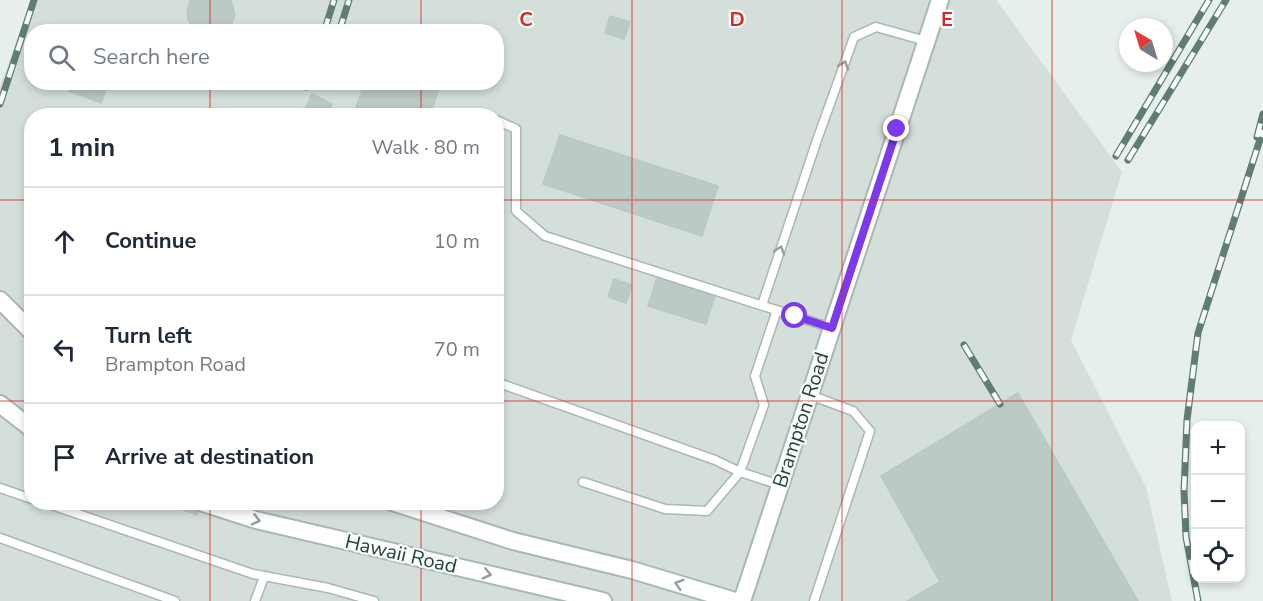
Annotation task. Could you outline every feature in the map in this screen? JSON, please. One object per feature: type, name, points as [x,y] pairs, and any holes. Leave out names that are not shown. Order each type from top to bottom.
[{"type":"street","name":"Brampton Road","points":[[742,601],[940,0]]},
{"type":"street","points":[[0,300],[24,324]]},
{"type":"street","points":[[0,404],[24,423]]},
{"type":"street","name":"Hawaii Road","points":[[225,510],[256,520],[603,601]]},
{"type":"street","points":[[417,510],[513,541],[632,570],[735,601]]},
{"type":"lane","points":[[762,305],[854,37],[876,27],[926,41]]},
{"type":"lane","points":[[504,124],[516,129],[516,211],[545,236],[832,328]]},
{"type":"lane","points":[[583,482],[665,509],[707,511],[740,472],[764,405],[755,376],[777,310]]},
{"type":"lane","points":[[504,385],[780,485]]},
{"type":"lane","points":[[810,395],[853,411],[870,430],[814,601]]},
{"type":"lane","points":[[0,488],[24,496]]},
{"type":"lane","points":[[66,510],[253,574],[328,588],[374,601]]},
{"type":"lane","points":[[0,538],[175,601]]},
{"type":"lane","points":[[255,601],[264,576]]},
{"type":"shaded area","points":[[32,0],[996,0],[1122,172],[1071,340],[1146,487],[1172,601],[0,601],[0,86]]},
{"type":"building","points":[[190,0],[231,0],[235,15],[231,24],[191,24],[187,13]]},
{"type":"building","points":[[610,16],[630,22],[624,39],[605,33]]},
{"type":"building","points":[[69,90],[106,90],[101,103]]},
{"type":"building","points":[[362,90],[438,90],[433,108],[356,108]]},
{"type":"building","points":[[312,94],[332,104],[330,108],[306,108]]},
{"type":"building","points":[[560,135],[718,186],[702,236],[543,184]]},
{"type":"building","points":[[657,278],[715,296],[706,324],[648,306]]},
{"type":"building","points":[[614,279],[632,285],[626,303],[608,297]]},
{"type":"building","points":[[1018,393],[1138,601],[907,601],[940,582],[881,476]]},
{"type":"building","points":[[184,510],[199,510],[197,515]]},
{"type":"railway","points":[[26,24],[34,0]]},
{"type":"railway","points":[[326,24],[334,0]]},
{"type":"railway","points":[[342,24],[349,0]]},
{"type":"railway","points":[[1116,156],[1209,0]]},
{"type":"railway","points":[[1128,160],[1226,0]]},
{"type":"railway","points":[[0,104],[24,31]]},
{"type":"railway","points":[[1257,137],[1263,114]]},
{"type":"railway","points":[[1198,601],[1186,537],[1184,491],[1187,420],[1198,333],[1263,130]]},
{"type":"railway","points":[[964,345],[1000,404]]},
{"type":"route","points":[[795,316],[832,328],[897,129]]}]
